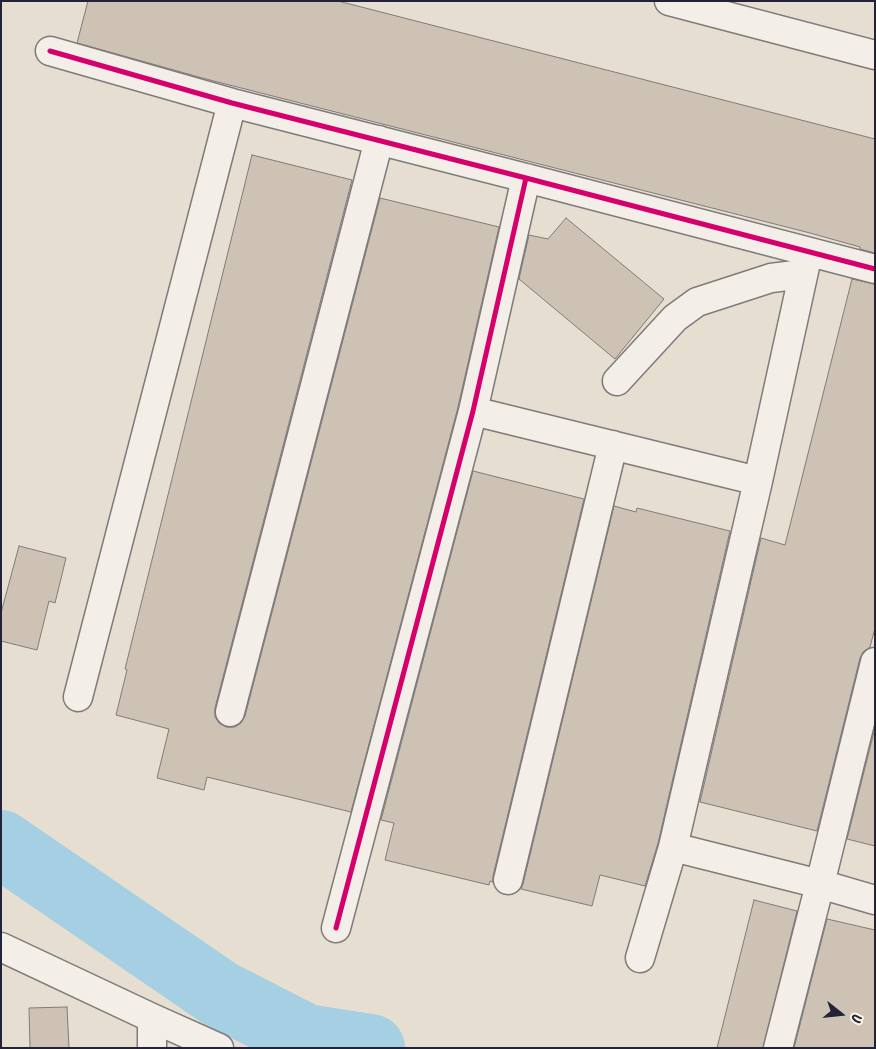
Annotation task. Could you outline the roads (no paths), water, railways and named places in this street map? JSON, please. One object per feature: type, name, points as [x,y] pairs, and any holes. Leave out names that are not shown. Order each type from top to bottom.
[{"type":"street","points":[[668,1],[875,55]]},
{"type":"street","points":[[50,52],[232,103],[526,178],[805,264],[875,269]]},
{"type":"street","points":[[78,698],[232,103]]},
{"type":"street","points":[[230,712],[379,140]]},
{"type":"street","points":[[336,928],[473,411],[526,178]]},
{"type":"street","points":[[617,381],[675,318],[697,302],[770,278],[805,264]]},
{"type":"street","points":[[640,958],[673,847],[758,481],[805,264]]},
{"type":"street","points":[[473,411],[758,481]]},
{"type":"street","points":[[508,880],[612,445]]},
{"type":"street","points":[[778,1048],[875,662]]},
{"type":"street","points":[[673,847],[820,884],[875,900]]},
{"type":"street","points":[[1,947],[219,1048]]},
{"type":"street","points":[[152,1018],[152,1048]]},
{"type":"waterway","points":[[1,844],[220,994],[306,1038],[371,1048]]}]
